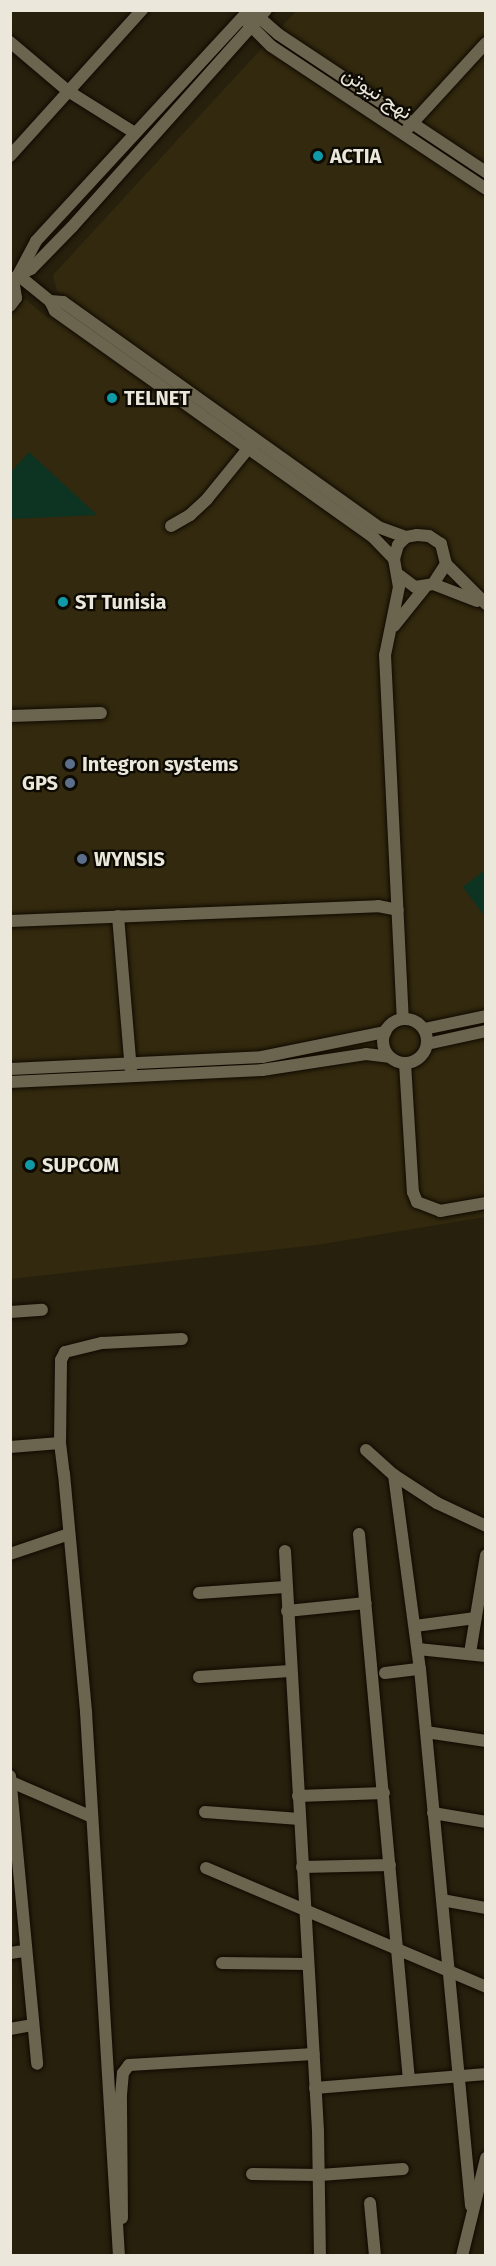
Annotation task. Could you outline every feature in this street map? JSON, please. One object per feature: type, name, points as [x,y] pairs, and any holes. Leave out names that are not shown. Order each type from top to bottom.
[{"type":"street","points":[[10,156],[137,12]]},
{"type":"street","points":[[10,306],[16,298],[14,279],[29,250],[135,133],[253,16]]},
{"type":"street","points":[[14,279],[38,262],[72,227],[253,16]]},
{"type":"street","name":"نهج نيوتن","points":[[253,16],[486,172]]},
{"type":"street","name":"نهج نيوتن","points":[[253,16],[280,52],[486,189]]},
{"type":"street","points":[[10,42],[68,91],[135,133]]},
{"type":"street","points":[[404,133],[486,43]]},
{"type":"street","points":[[14,279],[50,301],[63,302],[202,410],[372,536],[394,559],[399,575],[405,583],[430,585],[486,605]]},
{"type":"street","points":[[171,526],[190,515],[207,499],[251,445]]},
{"type":"street","points":[[251,445],[378,527],[406,537],[429,536],[441,544],[447,564],[486,605]]},
{"type":"street","points":[[394,559],[406,537]]},
{"type":"street","points":[[392,630],[447,564]]},
{"type":"street","points":[[399,575],[384,672],[403,1019]]},
{"type":"street","points":[[10,716],[100,713]]},
{"type":"street","points":[[10,921],[378,906],[398,910]]},
{"type":"street","points":[[118,916],[132,1078]]},
{"type":"street","points":[[403,1019],[424,1029],[486,1016]]},
{"type":"street","points":[[10,1069],[262,1057],[385,1032],[403,1019]]},
{"type":"street","points":[[10,1082],[132,1078],[262,1070],[366,1054],[389,1057],[405,1063],[420,1058],[427,1044],[424,1029]]},
{"type":"street","points":[[427,1044],[486,1031]]},
{"type":"street","points":[[385,1032],[383,1041],[389,1057]]},
{"type":"street","points":[[405,1063],[413,1192],[417,1202],[440,1211],[486,1203]]},
{"type":"street","points":[[10,1312],[42,1310]]},
{"type":"street","points":[[119,2256],[92,1817],[60,1443],[61,1360],[65,1352],[102,1343],[182,1339]]},
{"type":"street","points":[[10,1447],[60,1443]]},
{"type":"street","points":[[366,1450],[394,1475],[437,1503],[486,1526]]},
{"type":"street","points":[[394,1475],[418,1649],[471,2205]]},
{"type":"street","points":[[10,1554],[69,1534]]},
{"type":"street","points":[[359,1534],[409,2080]]},
{"type":"street","points":[[285,1551],[285,1587],[314,2054],[320,2175],[320,2256]]},
{"type":"street","points":[[471,1653],[486,1555]]},
{"type":"street","points":[[198,1593],[285,1587]]},
{"type":"street","points":[[287,1611],[366,1603]]},
{"type":"street","points":[[415,1626],[475,1618]]},
{"type":"street","points":[[418,1649],[486,1656]]},
{"type":"street","points":[[385,1673],[420,1670]]},
{"type":"street","points":[[199,1677],[290,1671]]},
{"type":"street","points":[[426,1732],[486,1741]]},
{"type":"street","points":[[37,2064],[15,1875],[11,1779],[92,1817]]},
{"type":"street","points":[[298,1796],[384,1793]]},
{"type":"street","points":[[205,1812],[300,1819]]},
{"type":"street","points":[[433,1813],[486,1822]]},
{"type":"street","points":[[302,1868],[390,1865]]},
{"type":"street","points":[[206,1868],[486,1987]]},
{"type":"street","points":[[442,1900],[486,1908]]},
{"type":"street","points":[[10,1953],[24,1951]]},
{"type":"street","points":[[222,1963],[308,1964]]},
{"type":"street","points":[[10,2029],[32,2025]]},
{"type":"street","points":[[118,2240],[124,2202],[121,2096],[125,2068],[159,2062],[314,2054]]},
{"type":"street","points":[[315,2088],[486,2074]]},
{"type":"street","points":[[462,2256],[471,2205],[486,2158]]},
{"type":"street","points":[[252,2174],[320,2175],[403,2169]]},
{"type":"street","points":[[370,2203],[375,2256]]},
{"type":"shaded area","points":[[296,11],[485,11],[485,1217],[317,1245],[11,1279],[10,315],[25,299],[48,318],[55,311],[67,298],[57,291],[53,275]]},
{"type":"green space","points":[[29,452],[97,515],[11,519],[11,472]]},
{"type":"green space","points":[[485,870],[485,917],[463,887]]},
{"type":"place","name":"ACTIA","points":[[318,156]]},
{"type":"place","name":"TELNET","points":[[112,398]]},
{"type":"place","name":"ST Tunisia","points":[[63,602]]},
{"type":"place","name":"Integron systems","points":[[70,764]]},
{"type":"place","name":"GPS","points":[[70,783]]},
{"type":"place","name":"WYNSIS","points":[[82,859]]},
{"type":"place","name":"SUPCOM","points":[[30,1165]]}]
